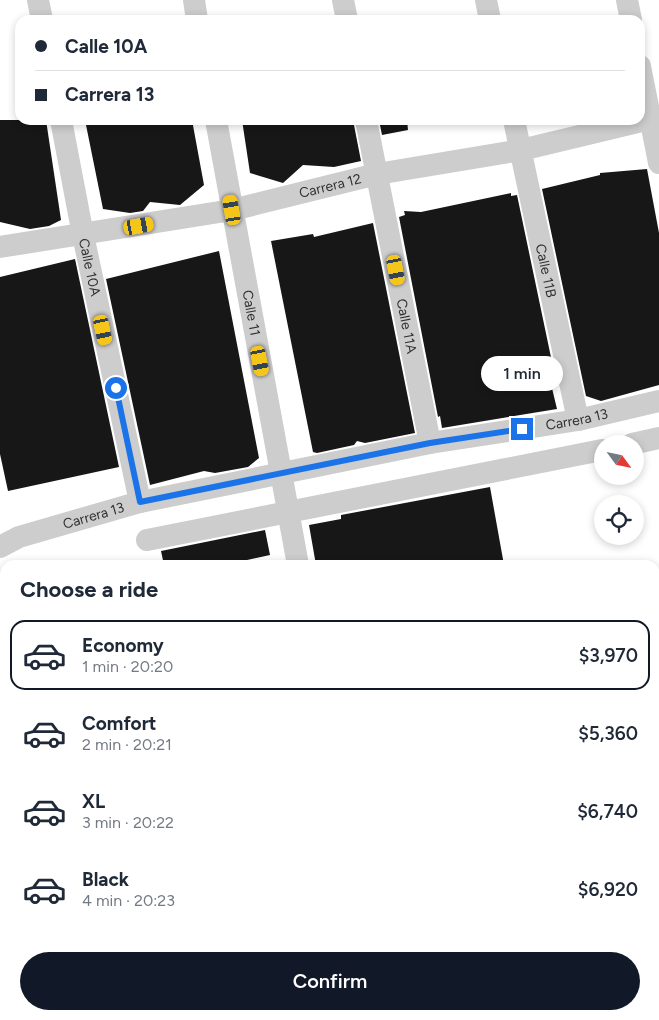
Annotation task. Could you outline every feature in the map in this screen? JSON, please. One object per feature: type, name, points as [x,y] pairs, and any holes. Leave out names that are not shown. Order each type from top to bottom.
[{"type":"street","points":[[38,0],[41,15]]},
{"type":"street","points":[[194,0],[197,15]]},
{"type":"street","points":[[343,0],[346,15]]},
{"type":"street","points":[[486,0],[489,15]]},
{"type":"street","points":[[627,0],[630,15]]},
{"type":"street","points":[[645,83],[655,118],[659,163]]},
{"type":"street","name":"Calle 10A","points":[[62,125],[83,235],[140,502]]},
{"type":"street","name":"Calle 11","points":[[217,125],[297,560]]},
{"type":"street","name":"Calle 11A","points":[[367,125],[430,443]]},
{"type":"street","name":"Calle 11B","points":[[515,125],[578,420]]},
{"type":"street","name":"Carrera 12","points":[[0,247],[232,210],[377,174],[521,150],[626,125]]},
{"type":"street","name":"Carrera 13","points":[[0,547],[20,537],[140,502],[430,443],[578,420],[659,401]]},
{"type":"street","points":[[644,441],[659,438]]},
{"type":"street","points":[[147,540],[594,452]]},
{"type":"building","points":[[0,120],[15,120],[15,125],[47,125],[61,220],[49,226],[30,229],[0,222]]},
{"type":"building","points":[[86,125],[193,125],[204,185],[180,205],[150,202],[143,211],[130,213],[103,209]]},
{"type":"building","points":[[243,125],[354,125],[361,161],[334,167],[303,165],[283,183],[250,173]]},
{"type":"building","points":[[380,125],[408,125],[408,130],[382,135]]},
{"type":"building","points":[[647,169],[659,233],[659,385],[601,401],[586,396],[542,189],[600,175],[600,173]]},
{"type":"building","points":[[511,193],[511,196],[517,195],[557,386],[551,384],[557,409],[442,428],[440,416],[438,417],[399,217],[405,215],[404,211],[421,212]]},
{"type":"building","points":[[373,223],[415,433],[365,443],[357,441],[354,445],[317,453],[313,452],[271,241],[313,234],[314,237]]},
{"type":"building","points":[[219,251],[259,458],[248,467],[215,473],[204,471],[150,485],[106,279]]},
{"type":"building","points":[[75,259],[119,467],[8,491],[0,454],[0,277]]},
{"type":"building","points":[[490,487],[503,560],[315,560],[309,525],[341,519],[341,515]]},
{"type":"building","points":[[265,530],[270,555],[248,560],[163,560],[161,551]]},
{"type":"route","points":[[116,388],[140,502],[430,443],[522,429]]}]
